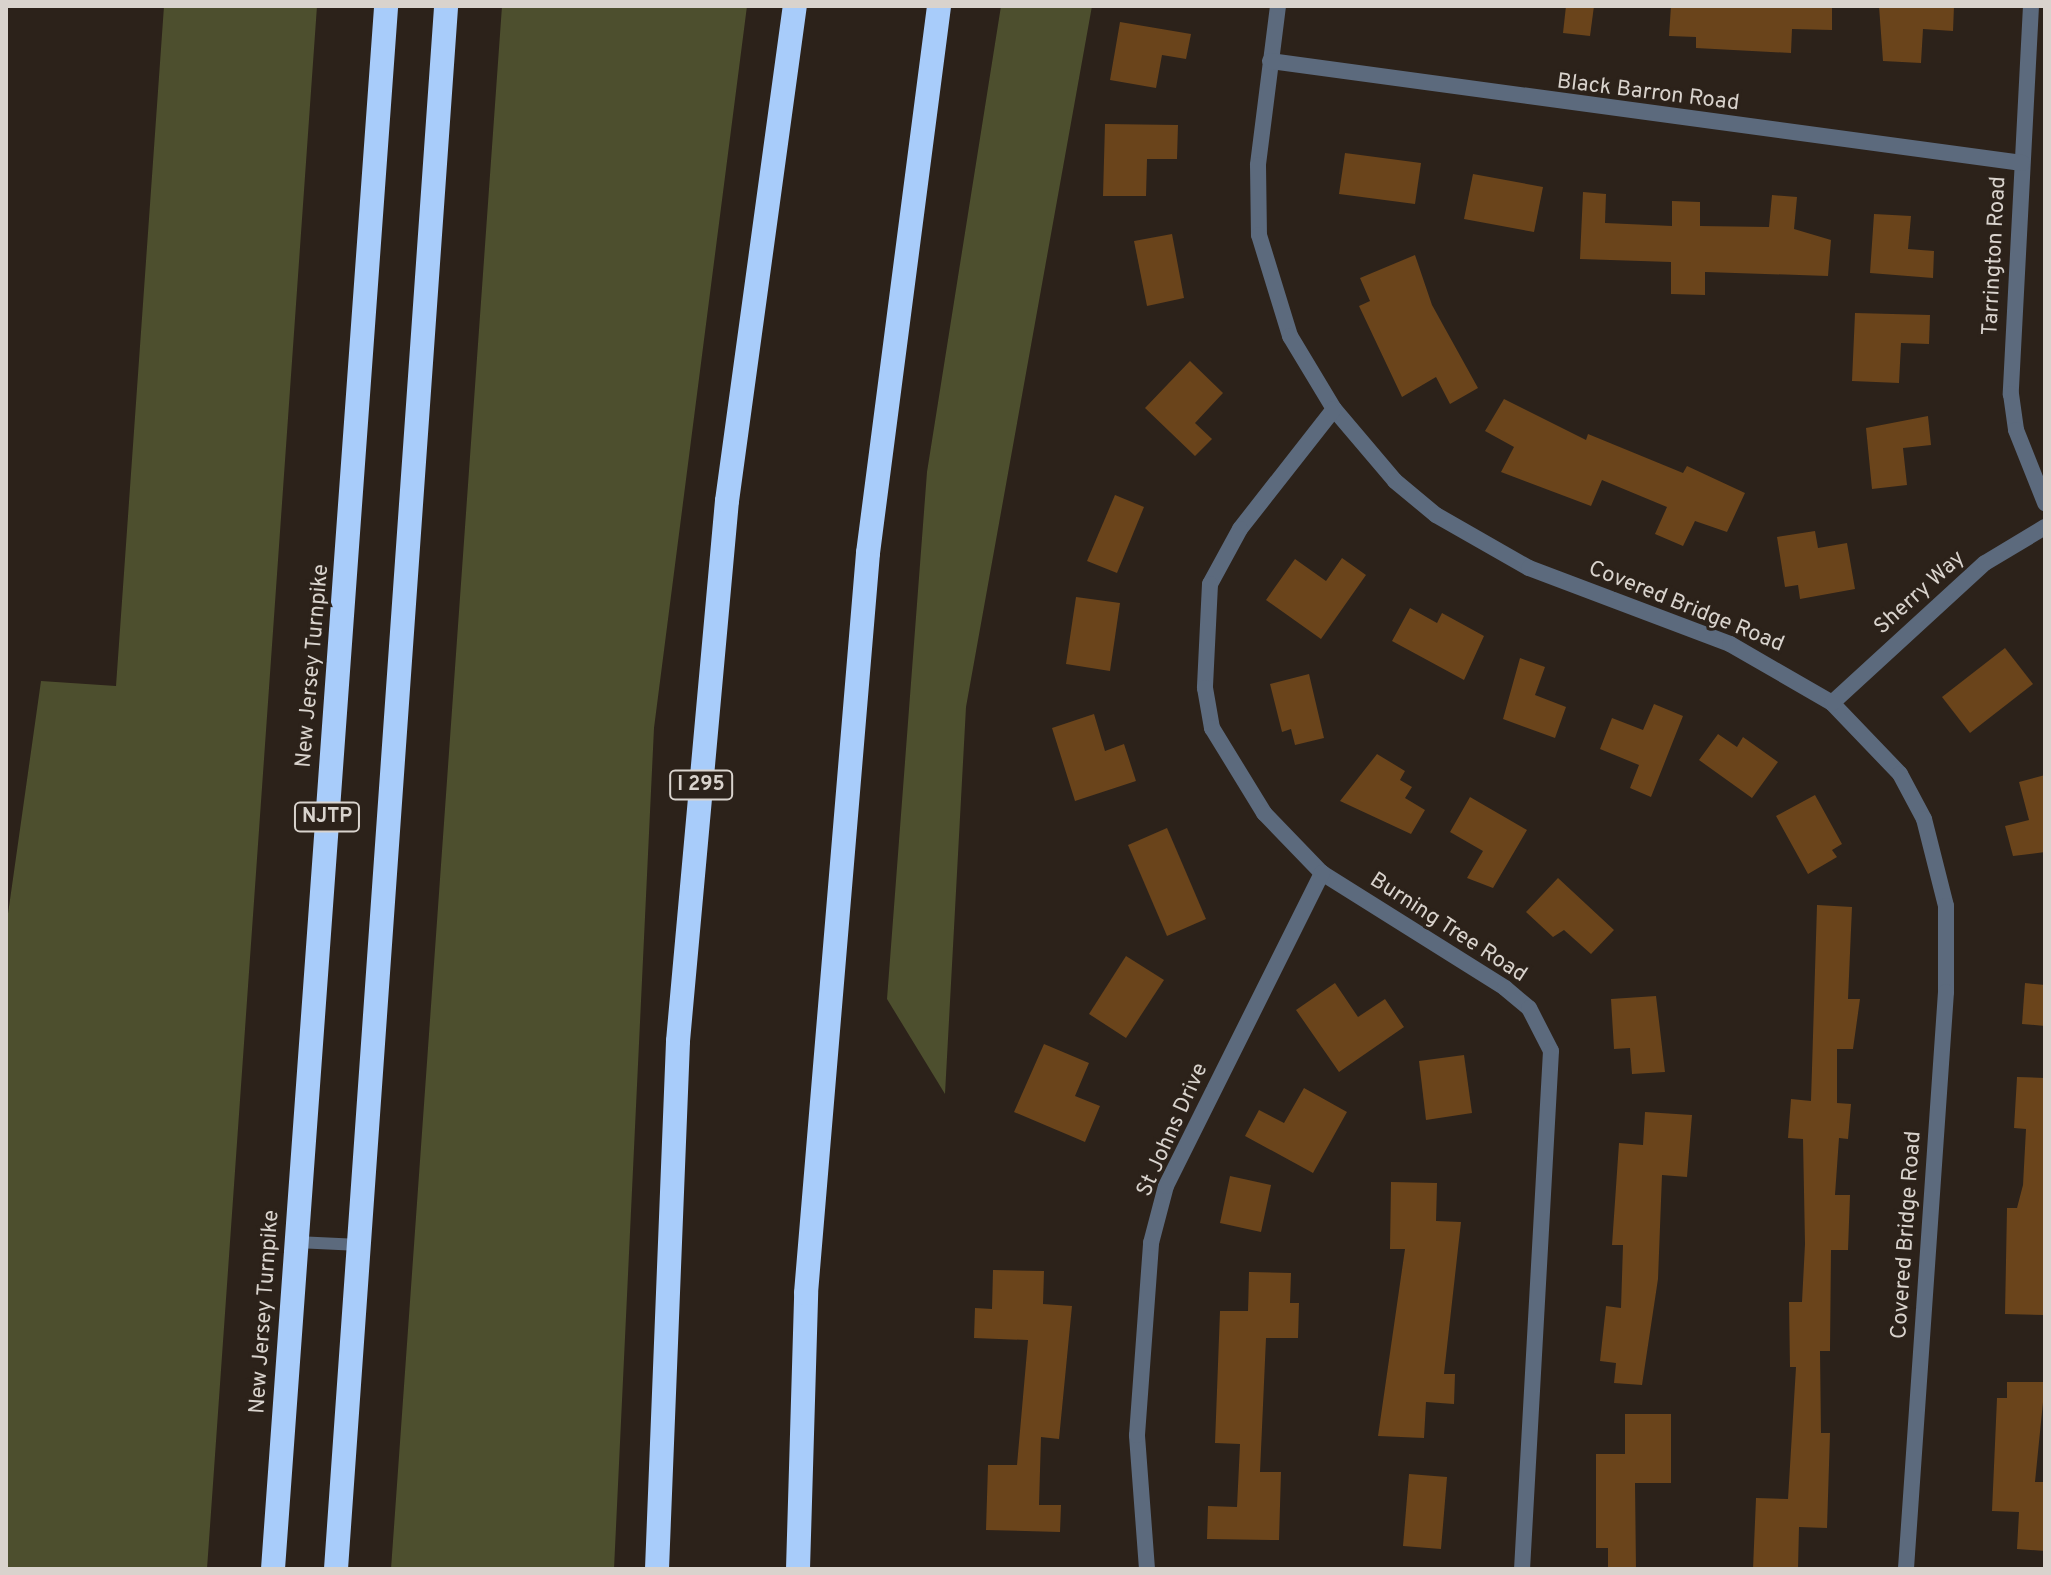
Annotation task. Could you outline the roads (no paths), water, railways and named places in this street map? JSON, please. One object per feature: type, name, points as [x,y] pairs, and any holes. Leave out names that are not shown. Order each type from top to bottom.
[{"type":"highway","name":"New Jersey Turnpike","points":[[273,1569],[386,6]]},
{"type":"highway","name":"NJTP","points":[[336,1569],[446,6]]},
{"type":"highway","name":"I 295","points":[[657,1569],[681,1009],[727,501],[795,6]]},
{"type":"highway","points":[[798,1569],[806,1293],[868,553],[939,6]]},
{"type":"street","name":"Covered Bridge Road","points":[[1278,6],[1270,61],[1259,235],[1290,336],[1334,409],[1395,481],[1436,515],[1529,568],[1730,644],[1832,703],[1900,774],[1940,862],[1946,906],[1906,1569]]},
{"type":"street","name":"Tarrington Road","points":[[2031,6],[2011,394],[2016,430],[2045,503]]},
{"type":"street","name":"Black Barron Road","points":[[1270,61],[2022,163]]},
{"type":"street","name":"Burning Tree Road","points":[[1334,409],[1240,529],[1210,584],[1203,622],[1205,688],[1216,738],[1264,813],[1322,873],[1505,988],[1529,1008],[1551,1051],[1522,1569]]},
{"type":"street","name":"Sherry Way","points":[[1832,703],[1985,563],[2045,527]]},
{"type":"street","name":"St Johns Drive","points":[[1147,1569],[1137,1435],[1151,1243],[1166,1186],[1322,873]]},
{"type":"lane","points":[[296,1242],[360,1245]]}]
